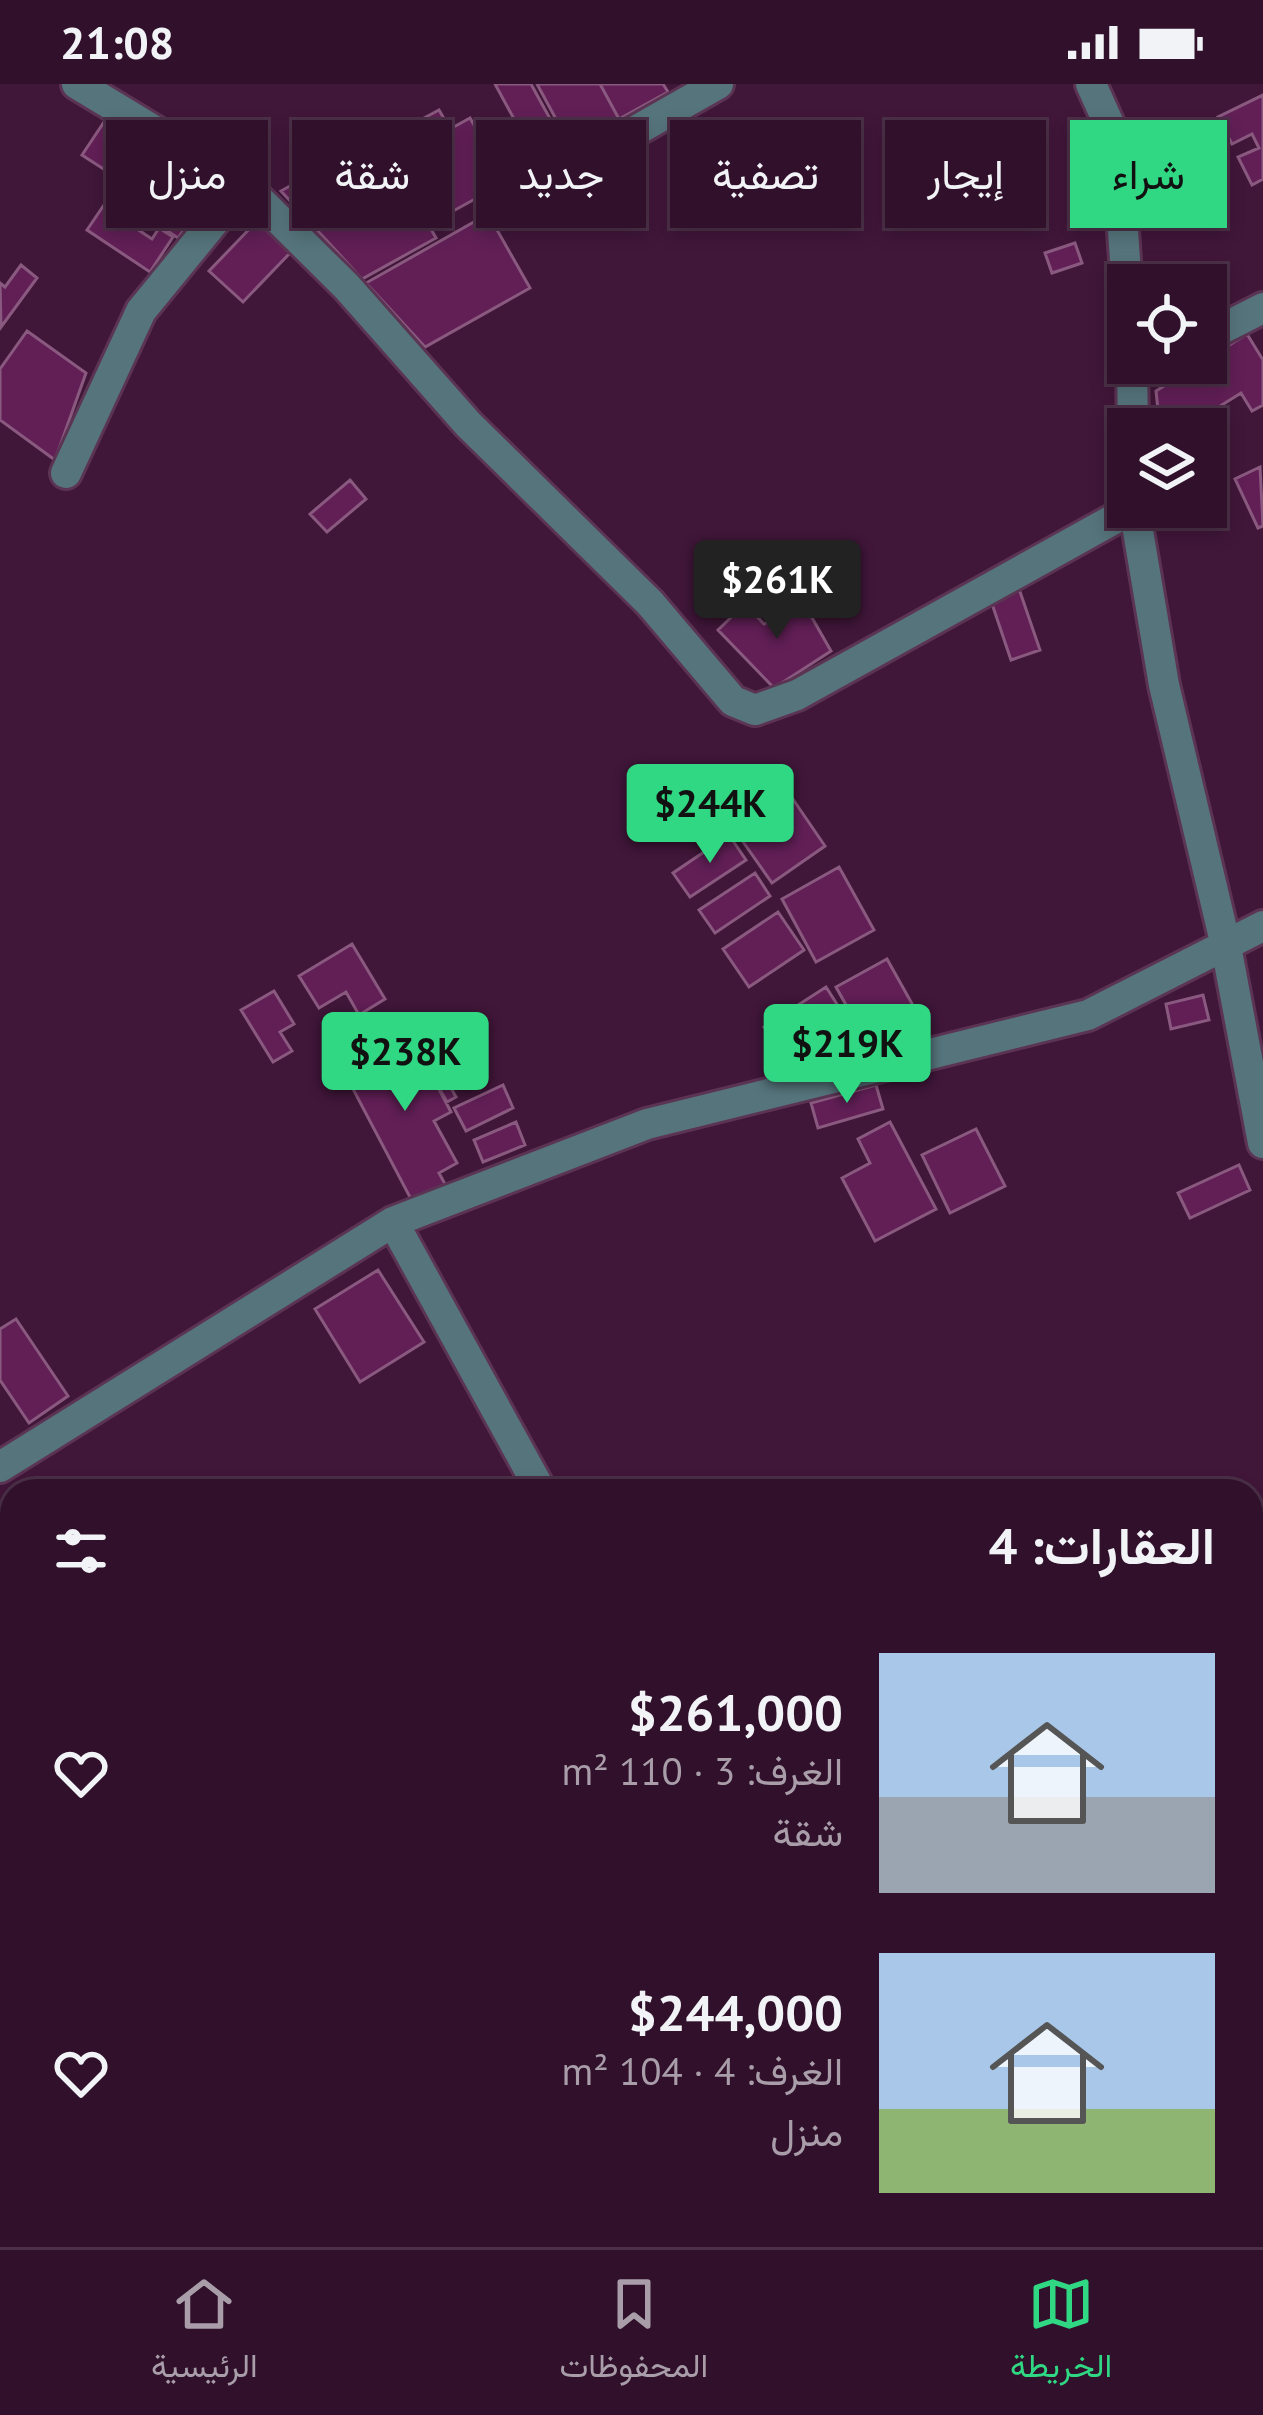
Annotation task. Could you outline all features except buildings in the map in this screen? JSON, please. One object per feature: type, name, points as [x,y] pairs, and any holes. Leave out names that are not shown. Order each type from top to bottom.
[{"type":"street","points":[[77,84],[137,120]]},
{"type":"street","points":[[646,125],[718,84]]},
{"type":"street","points":[[1091,84],[1117,142],[1125,264]]},
{"type":"street","points":[[268,209],[346,286],[468,424],[650,603],[733,701],[755,710],[797,695],[1107,523]]},
{"type":"street","points":[[66,473],[141,311],[209,228]]},
{"type":"street","points":[[1227,326],[1263,308]]},
{"type":"street","points":[[1138,528],[1165,685],[1226,946],[1263,1143]]},
{"type":"street","points":[[0,1467],[393,1222],[647,1124],[1088,1015],[1263,926]]},
{"type":"street","points":[[393,1222],[534,1479]]}]
